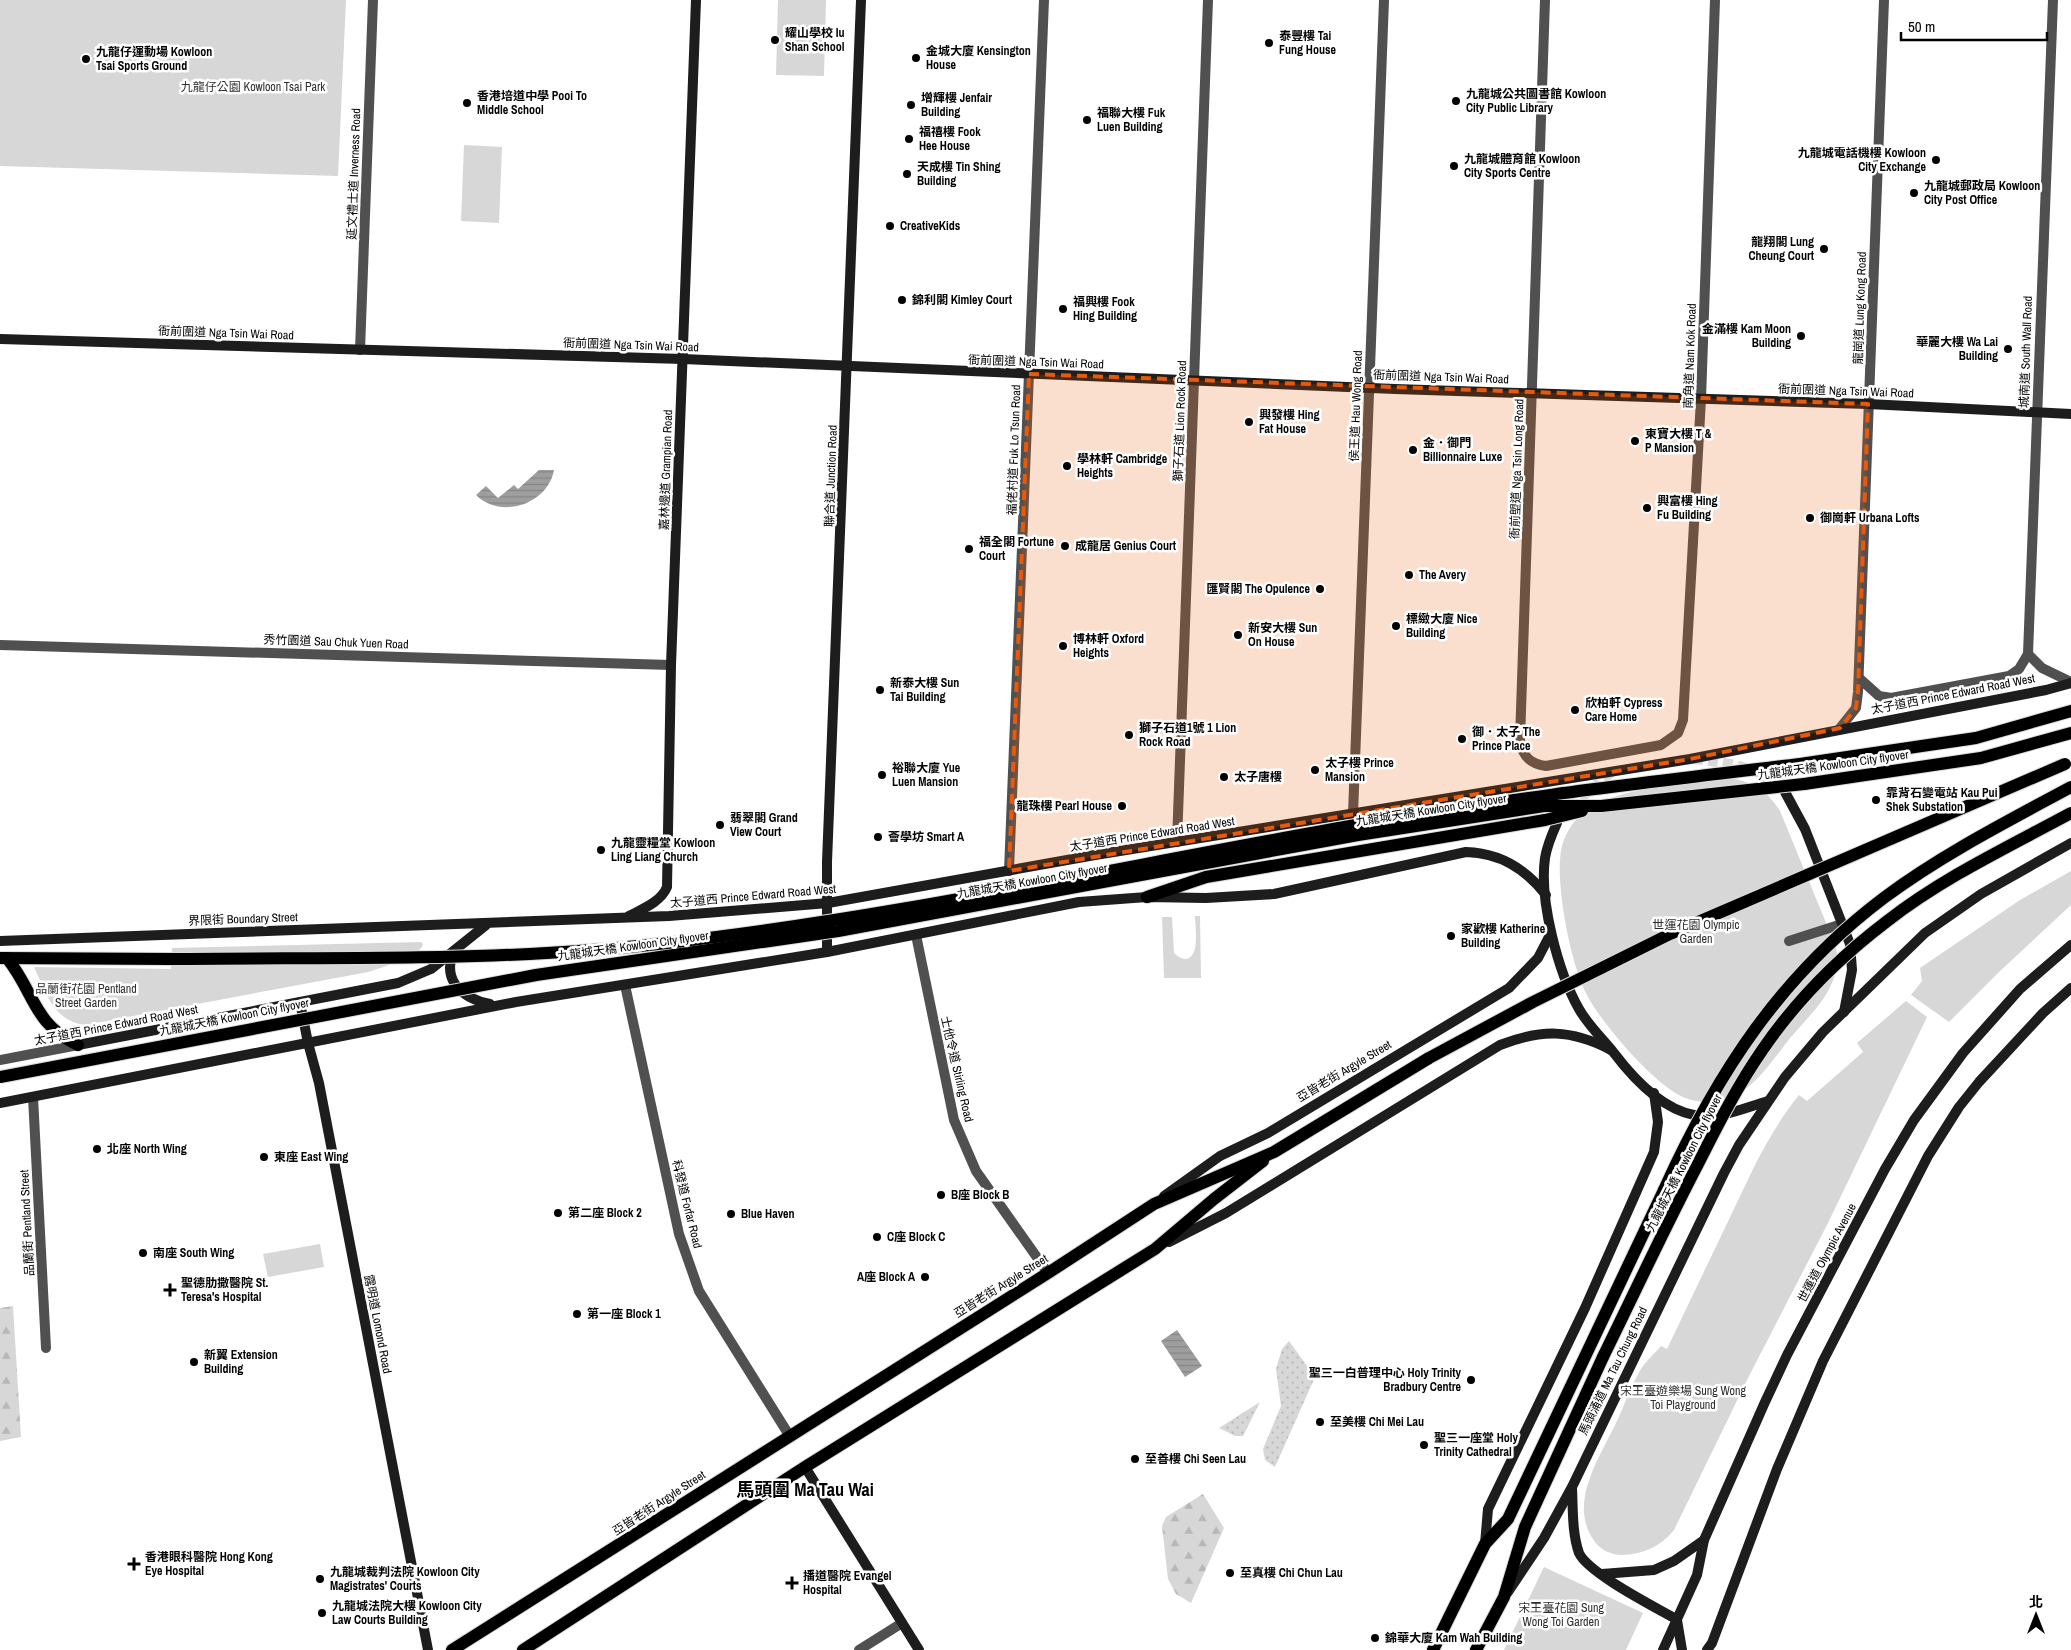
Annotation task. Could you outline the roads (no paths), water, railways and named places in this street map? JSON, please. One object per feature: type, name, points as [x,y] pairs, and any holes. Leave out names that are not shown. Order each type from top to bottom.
[{"type":"main road","name":"嘉林邊道 Grampian Road","points":[[623,918],[655,902],[667,887],[670,665],[696,0]]},
{"type":"main road","name":"聯合道 Junction Road","points":[[827,952],[827,871],[861,0]]},
{"type":"main road","name":"衙前圍道 Nga Tsin Wai Road","points":[[0,338],[683,359],[1370,388],[1868,404],[2071,414]]},
{"type":"main road","name":"太子道西 Prince Edward Road West","points":[[78,1045],[398,983],[420,976],[487,924],[706,914],[828,903],[1177,842],[1690,759],[1840,728],[2038,691],[2071,682]]},
{"type":"main road","name":"九龍城天橋 Kowloon City flyover","points":[[3,958],[172,959],[536,955],[666,943],[835,920],[1355,825],[1543,795],[1914,749],[2023,727],[2071,712]]},
{"type":"main road","name":"九龍城天橋 Kowloon City flyover","points":[[0,1077],[335,1011],[536,974],[838,931],[1358,835],[1544,806],[1601,806],[1864,776],[1981,758],[2071,733]]},
{"type":"main road","points":[[1155,1249],[1274,1152],[1429,1058],[1533,1002],[1670,934],[2069,762]]},
{"type":"main road","name":"九龍城天橋 Kowloon City flyover","points":[[1485,1544],[1508,1520],[1687,1139],[1709,1099],[1750,1034],[1790,985],[1830,943],[1887,896],[1944,858],[2071,786]]},
{"type":"main road","points":[[1785,792],[1805,829],[1842,924],[1852,957],[1844,1012]]},
{"type":"main road","points":[[1147,898],[1206,877],[1545,820],[1601,806]]},
{"type":"main road","name":"九龍城天橋 Kowloon City flyover","points":[[1504,1598],[1525,1527],[1604,1356],[1681,1196],[1728,1106],[1764,1047],[1791,1013],[1857,946],[1903,909],[1947,880],[2071,813]]},
{"type":"main road","points":[[1558,823],[1545,858],[1546,895],[1552,933],[1559,966],[1572,996],[1590,1025],[1624,1066],[1668,1105],[1680,1111],[1707,1116],[1721,1115],[1768,1101]]},
{"type":"main road","points":[[1844,1012],[1925,933],[1981,894],[2071,843]]},
{"type":"main road","points":[[454,951],[449,971],[456,986],[462,994],[474,1001],[494,1005],[827,952],[1079,902],[1274,894],[1466,852],[1490,854],[1512,864],[1533,880],[1546,895]]},
{"type":"main road","name":"界限街 Boundary Street","points":[[0,941],[487,924]]},
{"type":"main road","name":"亞皆老街 Argyle Street","points":[[452,1650],[789,1435],[1048,1273],[1154,1204],[1220,1156],[1268,1133],[1509,988],[1538,958],[1552,933]]},
{"type":"main road","name":"世運道 Olympic Avenue","points":[[1663,1650],[1697,1575],[1704,1540],[1787,1355],[1899,1146],[1962,1053],[2020,990],[2071,945]]},
{"type":"main road","points":[[3,958],[24,980],[41,1017],[59,1035],[78,1045]]},
{"type":"main road","points":[[1709,1646],[1780,1461],[1823,1361],[1928,1156],[1959,1107],[1979,1082],[2043,1012],[2071,988]]},
{"type":"main road","name":"露明道 Lomond Road","points":[[300,1002],[308,1043],[319,1083],[428,1650]]},
{"type":"main road","points":[[0,1103],[516,1002]]},
{"type":"main road","name":"馬頭涌道 Ma Tau Chung Road","points":[[1476,1650],[1504,1598],[1544,1538],[1572,1487],[1739,1145],[1768,1101],[1803,1054],[1844,1012]]},
{"type":"main road","points":[[523,1650],[805,1467],[1155,1249],[1226,1213],[1500,1045],[1531,1035],[1548,1033],[1582,1037],[1611,1050]]},
{"type":"main road","points":[[1433,1650],[1485,1544],[1490,1503],[1585,1308],[1654,1152],[1658,1122],[1654,1093]]},
{"type":"main road","points":[[1154,1204],[1274,1152]]},
{"type":"main road","points":[[805,1467],[919,1650]]},
{"type":"main road","points":[[1572,1487],[1574,1525],[1580,1555],[1588,1565],[1636,1598],[1676,1619],[1682,1650]]},
{"type":"main road","points":[[1602,1574],[1654,1570],[1674,1561],[1704,1540]]},
{"type":"street","name":"延文禮士道 Inverness Road","points":[[360,350],[373,0]]},
{"type":"street","name":"福佬村道 Fuk Lo Tsun Road","points":[[1009,871],[1044,0]]},
{"type":"street","name":"獅子石道 Lion Rock Road","points":[[1177,842],[1208,0]]},
{"type":"street","name":"侯王道 Hau Wong Road","points":[[1353,814],[1384,0]]},
{"type":"street","name":"衙前塱道 Nga Tsin Long Road","points":[[1545,0],[1521,748],[1530,761],[1538,765],[1554,765],[1667,742],[1682,727],[1684,713]]},
{"type":"street","name":"南角道 Nam Kok Road","points":[[1684,713],[1702,399],[1715,0]]},
{"type":"street","name":"龍崗道 Lung Kong Road","points":[[1859,678],[1884,0]]},
{"type":"street","name":"城南道 South Wall Road","points":[[2028,654],[2053,0]]},
{"type":"street","name":"秀竹園道 Sau Chuk Yuen Road","points":[[0,645],[670,665]]},
{"type":"street","name":"太子道西 Prince Edward Road West","points":[[1859,678],[1879,696],[1891,698],[2009,676],[2019,669],[2028,654]]},
{"type":"street","points":[[2028,654],[2042,668],[2071,682]]},
{"type":"street","name":"太子道西 Prince Edward Road West","points":[[1840,728],[1856,708],[1859,678]]},
{"type":"street","points":[[1789,941],[1842,924]]},
{"type":"street","name":"士他令道 Stirling Road","points":[[916,934],[954,1120],[976,1171],[1048,1273]]},
{"type":"street","name":"科發道 Forfar Road","points":[[625,985],[679,1234],[691,1270],[699,1290],[789,1435]]},
{"type":"street","name":"太子道西 Prince Edward Road West","points":[[0,1060],[78,1045]]},
{"type":"street","name":"品蘭街 Pentland Street","points":[[33,1097],[46,1348]]},
{"type":"street","points":[[859,1650],[902,1623]]},
{"type":"tunnel","points":[[1693,759],[1730,764],[1752,770],[1763,775],[1783,790]]},
{"type":"tunnel","points":[[1569,808],[1613,771]]},
{"type":"place","name":"耀山學校 Iu Shan School","points":[[775,40]]},
{"type":"place","name":"泰豐樓 Tai Fung House","points":[[1269,43]]},
{"type":"place","name":"金城大廈 Kensington House","points":[[916,58]]},
{"type":"place","name":"九龍仔運動場 Kowloon Tsai Sports Ground","points":[[86,59]]},
{"type":"place","name":"九龍城公共圖書館 Kowloon City Public Library","points":[[1456,101]]},
{"type":"place","name":"香港培道中學 Pooi To Middle School","points":[[467,103]]},
{"type":"place","name":"增輝樓 Jenfair Building","points":[[911,105]]},
{"type":"place","name":"福聯大樓 Fuk Luen Building","points":[[1087,120]]},
{"type":"place","name":"福禧樓 Fook Hee House","points":[[909,139]]},
{"type":"place","name":"九龍城電話機樓 Kowloon City Exchange","points":[[1936,160]]},
{"type":"place","name":"九龍城體育館 Kowloon City Sports Centre","points":[[1454,166]]},
{"type":"place","name":"天成樓 Tin Shing Building","points":[[907,174]]},
{"type":"place","name":"九龍城郵政局 Kowloon City Post Office","points":[[1914,193]]},
{"type":"place","name":"CreativeKids","points":[[890,226]]},
{"type":"place","name":"龍翔閣 Lung Cheung Court","points":[[1824,249]]},
{"type":"place","name":"錦利閣 Kimley Court","points":[[902,300]]},
{"type":"place","name":"福興樓 Fook Hing Building","points":[[1063,309]]},
{"type":"place","name":"金滿樓 Kam Moon Building","points":[[1801,336]]},
{"type":"place","name":"華麗大樓 Wa Lai Building","points":[[2008,349]]},
{"type":"place","name":"興發樓 Hing Fat House","points":[[1249,422]]},
{"type":"place","name":"東寶大樓 T & P Mansion","points":[[1635,441]]},
{"type":"place","name":"金．御門 Billionnaire Luxe","points":[[1413,450]]},
{"type":"place","name":"學林軒 Cambridge Heights","points":[[1067,466]]},
{"type":"place","name":"興富樓 Hing Fu Building","points":[[1647,508]]},
{"type":"place","name":"御崗軒 Urbana Lofts","points":[[1810,518]]},
{"type":"place","name":"成龍居 Genius Court","points":[[1065,546]]},
{"type":"place","name":"福全閣 Fortune Court","points":[[969,549]]},
{"type":"place","name":"The Avery","points":[[1409,575]]},
{"type":"place","name":"匯賢閣 The Opulence","points":[[1320,589]]},
{"type":"place","name":"標緻大廈 Nice Building","points":[[1396,626]]},
{"type":"place","name":"新安大樓 Sun On House","points":[[1238,635]]},
{"type":"place","name":"博林軒 Oxford Heights","points":[[1063,646]]},
{"type":"place","name":"新泰大樓 Sun Tai Building","points":[[880,690]]},
{"type":"place","name":"欣柏軒 Cypress Care Home","points":[[1575,710]]},
{"type":"place","name":"獅子石道1號 1 Lion Rock Road","points":[[1129,735]]},
{"type":"place","name":"御．太子 The Prince Place","points":[[1462,739]]},
{"type":"place","name":"太子樓 Prince Mansion","points":[[1315,770]]},
{"type":"place","name":"裕聯大廈 Yue Luen Mansion","points":[[882,775]]},
{"type":"place","name":"太子唐樓","points":[[1224,777]]},
{"type":"place","name":"靠背石變電站 Kau Pui Shek Substation","points":[[1876,800]]},
{"type":"place","name":"龍珠樓 Pearl House","points":[[1122,806]]},
{"type":"place","name":"翡翠閣 Grand View Court","points":[[720,825]]},
{"type":"place","name":"薈學坊 Smart A","points":[[878,837]]},
{"type":"place","name":"九龍靈糧堂 Kowloon Ling Liang Church","points":[[601,850]]},
{"type":"place","name":"家歡樓 Katherine Building","points":[[1451,936]]},
{"type":"place","name":"北座 North Wing","points":[[97,1149]]},
{"type":"place","name":"東座 East Wing","points":[[264,1157]]},
{"type":"place","name":"B座 Block B","points":[[941,1195]]},
{"type":"place","name":"第二座 Block 2","points":[[558,1213]]},
{"type":"place","name":"Blue Haven","points":[[731,1214]]},
{"type":"place","name":"C座 Block C","points":[[877,1237]]},
{"type":"place","name":"南座 South Wing","points":[[143,1253]]},
{"type":"place","name":"A座 Block A","points":[[925,1277]]},
{"type":"place","name":"聖德肋撒醫院 St. Teresa's Hospital","points":[[170,1290]]},
{"type":"place","name":"第一座 Block 1","points":[[577,1314]]},
{"type":"place","name":"新翼 Extension Building","points":[[194,1362]]},
{"type":"place","name":"聖三一白普理中心 Holy Trinity Bradbury Centre","points":[[1471,1380]]},
{"type":"place","name":"至美樓 Chi Mei Lau","points":[[1320,1422]]},
{"type":"place","name":"聖三一座堂 Holy Trinity Cathedral","points":[[1424,1445]]},
{"type":"place","name":"至善樓 Chi Seen Lau","points":[[1135,1459]]},
{"type":"place","name":"香港眼科醫院 Hong Kong Eye Hospital","points":[[134,1564]]},
{"type":"place","name":"至真樓 Chi Chun Lau","points":[[1230,1573]]},
{"type":"place","name":"九龍城裁判法院 Kowloon City Magistrates' Courts","points":[[320,1579]]},
{"type":"place","name":"播道醫院 Evangel Hospital","points":[[792,1583]]},
{"type":"place","name":"九龍城法院大樓 Kowloon City Law Courts Building","points":[[322,1613]]},
{"type":"place","name":"錦華大廈 Kam Wah Building","points":[[1375,1638]]},
{"type":"district","name":"馬頭圍 Ma Tau Wai","points":[[805,1490]]},
{"type":"park label","name":"九龍仔公園 Kowloon Tsai Park","points":[[253,87]]},
{"type":"park label","name":"世運花園 Olympic Garden","points":[[1696,932]]},
{"type":"park label","name":"品蘭街花園 Pentland Street Garden","points":[[86,996]]},
{"type":"park label","name":"宋王臺遊樂場 Sung Wong Toi Playground","points":[[1683,1398]]},
{"type":"park label","name":"宋王臺花園 Sung Wong Toi Garden","points":[[1561,1615]]}]
